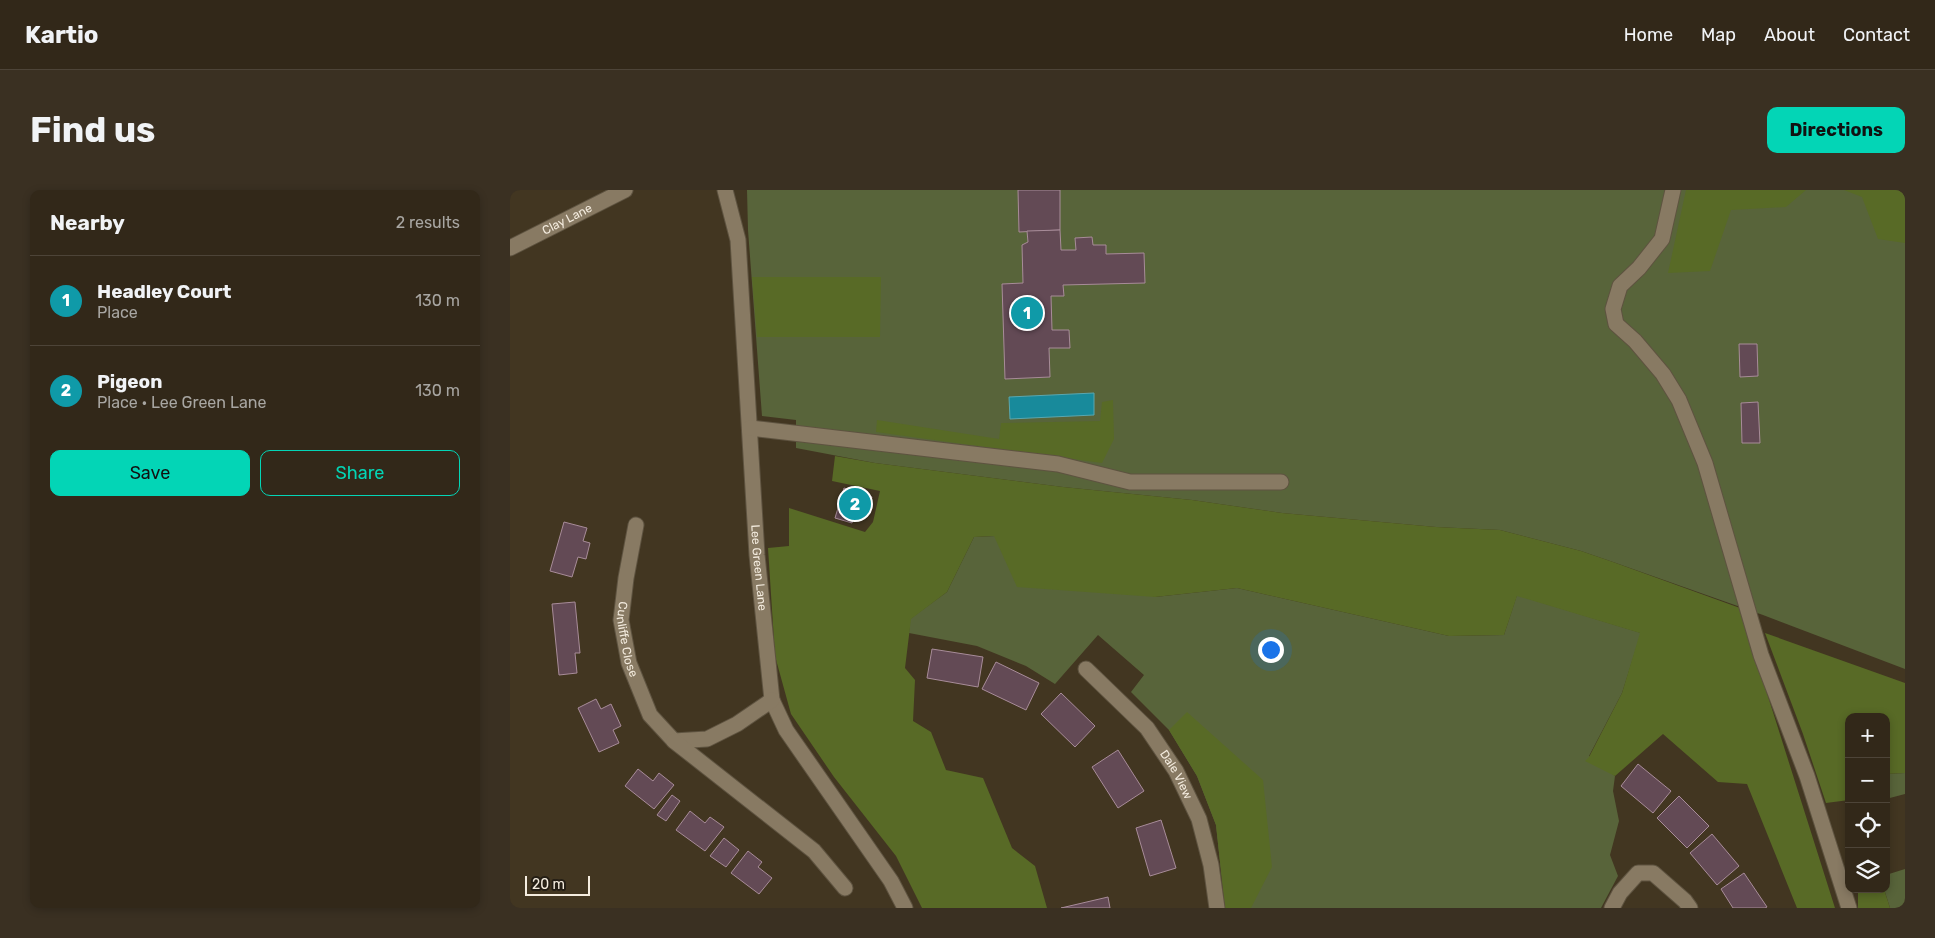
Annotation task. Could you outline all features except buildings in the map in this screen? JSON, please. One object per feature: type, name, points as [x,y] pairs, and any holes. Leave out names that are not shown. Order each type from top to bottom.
[{"type":"street","name":"Clay Lane","points":[[510,248],[625,190]]},
{"type":"street","name":"Lee Green Lane","points":[[725,190],[738,240],[757,556],[772,700],[786,730],[891,881],[905,908]]},
{"type":"street","points":[[1673,190],[1662,240],[1639,268],[1620,286],[1613,309],[1616,324],[1635,341],[1663,374],[1679,400],[1705,463],[1760,655],[1807,776],[1849,908]]},
{"type":"street","points":[[750,428],[1058,464],[1130,482],[1281,482]]},
{"type":"street","name":"Cunliffe Close","points":[[636,525],[626,578],[621,620],[629,663],[650,715],[674,741],[814,851],[845,888]]},
{"type":"street","name":"Dale View","points":[[1086,669],[1147,728],[1176,771],[1199,819],[1211,865],[1217,908]]},
{"type":"street","points":[[674,741],[707,739],[738,724],[772,700]]},
{"type":"street","points":[[1612,908],[1620,893],[1638,873],[1653,873],[1685,901],[1690,908]]},
{"type":"green space","points":[[747,190],[1905,190],[1905,669],[1763,615],[1581,551],[1500,530],[1436,527],[1282,513],[1192,500],[1063,487],[875,463],[796,448],[796,420],[762,416],[748,230]]},
{"type":"green space","points":[[1686,190],[1806,190],[1786,207],[1731,210],[1710,271],[1668,273]]},
{"type":"green space","points":[[1844,190],[1905,190],[1905,243],[1878,239],[1862,197]]},
{"type":"green space","points":[[752,277],[881,277],[880,337],[757,337]]},
{"type":"green space","points":[[1113,400],[1114,439],[1102,463],[876,432],[877,420],[999,439],[1001,423],[1100,421],[1102,402]]},
{"type":"green space","points":[[835,456],[875,463],[1063,487],[1192,500],[1282,513],[1436,527],[1500,530],[1581,551],[1740,608],[1835,908],[1797,908],[1747,784],[1718,782],[1663,734],[1615,776],[1585,761],[1589,757],[1622,693],[1640,633],[1517,596],[1504,635],[1449,636],[1237,588],[1155,597],[1017,587],[994,536],[974,537],[947,592],[911,619],[905,668],[915,680],[913,721],[931,732],[946,770],[983,778],[1012,848],[1035,866],[1047,908],[922,908],[896,856],[834,777],[791,714],[775,656],[768,548],[789,546],[789,508],[865,532],[873,522],[880,491],[832,481]]},
{"type":"green space","points":[[995,536],[1155,597],[1237,588],[1449,636],[1504,635],[1517,595],[1641,633],[1622,693],[1589,756],[1615,776],[1613,791],[1619,821],[1610,855],[1618,876],[1601,908],[1225,908],[1216,825],[1197,776],[1169,730],[1131,692],[1144,675],[1098,635],[1055,684],[1026,666],[977,646],[909,633],[910,619],[947,592],[974,537]]},
{"type":"green space","points":[[1765,633],[1905,683],[1905,773],[1890,774],[1890,713],[1845,713],[1845,801],[1826,803],[1803,734]]},
{"type":"green space","points":[[1187,712],[1263,780],[1272,867],[1251,908],[1225,908],[1216,825],[1197,776],[1169,730]]},
{"type":"green space","points":[[1905,773],[1905,794],[1890,798],[1890,774]]},
{"type":"green space","points":[[1905,869],[1905,908],[1890,908],[1885,893],[1890,893],[1890,874]]},
{"type":"green space","points":[[1858,893],[1885,893],[1890,908],[1858,908]]},
{"type":"water","points":[[1094,393],[1094,415],[1010,419],[1009,397]]},
{"type":"place","name":"Headley Court","points":[[1027,313]]},
{"type":"place","name":"Pigeon","points":[[855,504]]}]
